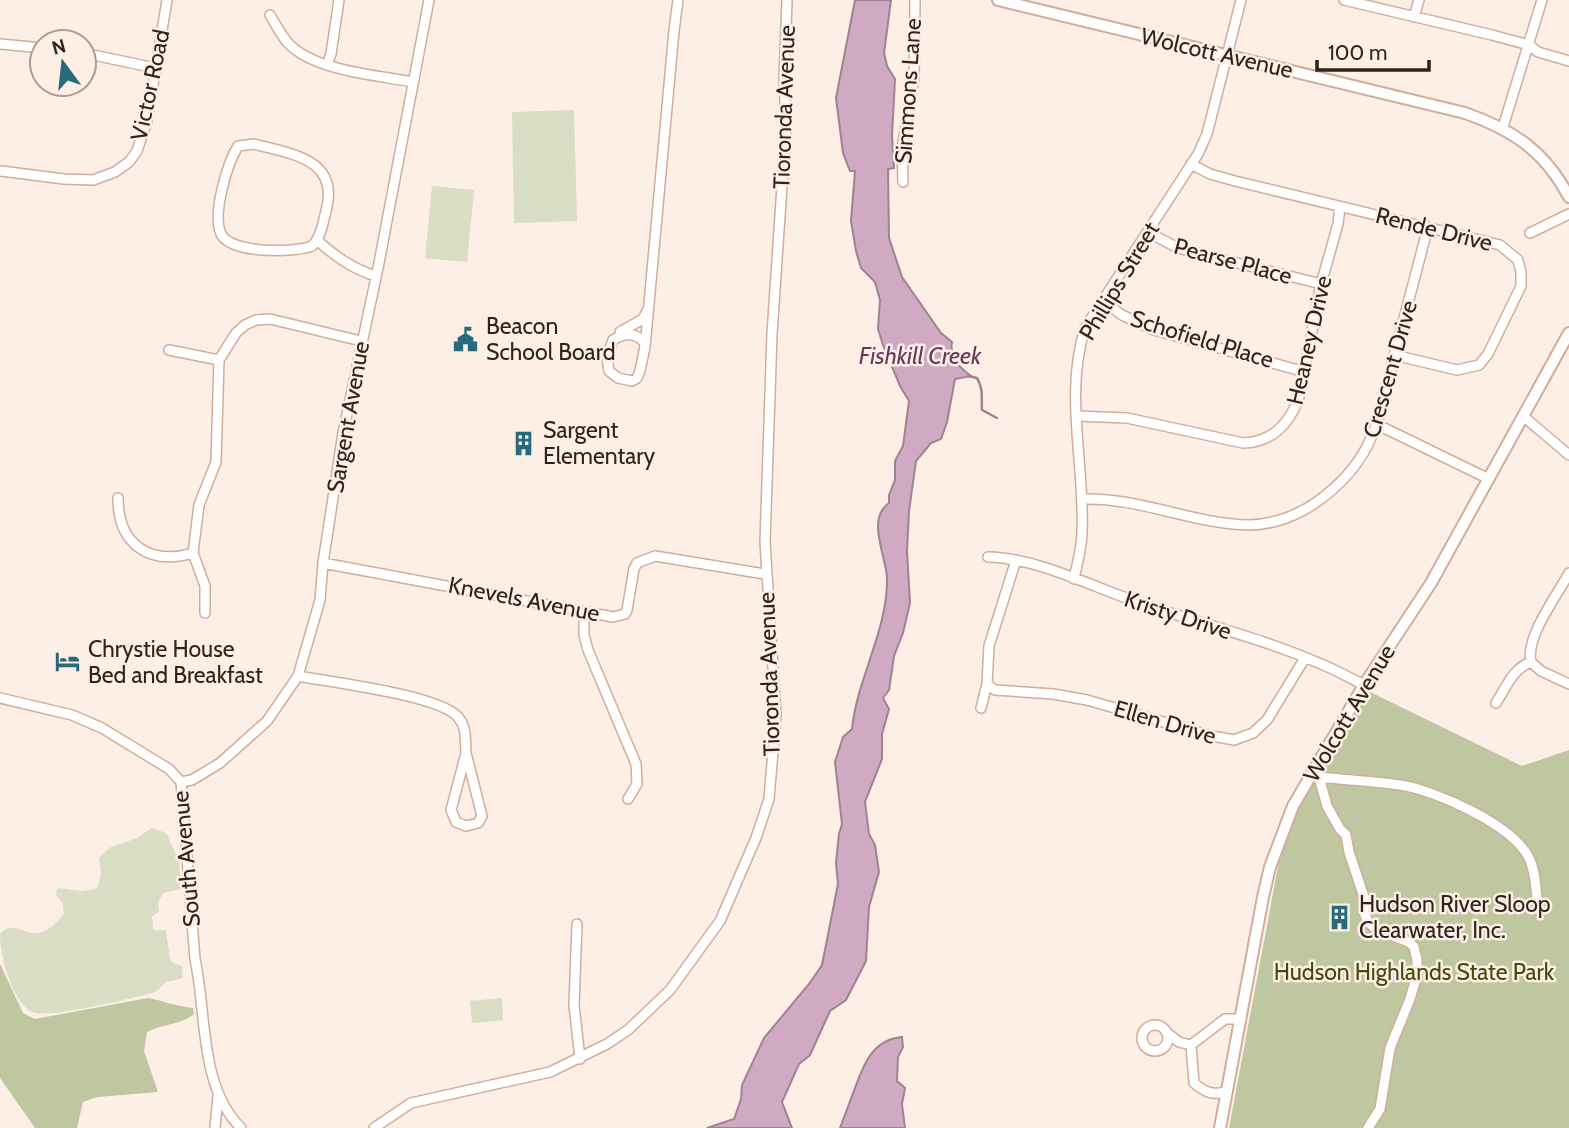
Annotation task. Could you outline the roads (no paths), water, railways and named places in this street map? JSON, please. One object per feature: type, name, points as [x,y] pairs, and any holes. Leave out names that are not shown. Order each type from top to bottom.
[{"type":"main road","name":"Wolcott Avenue","points":[[998,0],[1025,3],[1465,113],[1503,127],[1525,142],[1552,169],[1569,197]]},
{"type":"main road","name":"Wolcott Avenue","points":[[1220,1128],[1270,867],[1293,806],[1316,774],[1364,685],[1431,583],[1569,333]]},
{"type":"street","name":"Victor Road","points":[[0,170],[64,179],[93,180],[123,168],[134,157],[143,137],[167,0]]},
{"type":"street","points":[[327,65],[339,0]]},
{"type":"street","name":"Sargent Avenue","points":[[181,782],[192,780],[220,763],[267,721],[298,676],[320,600],[342,433],[429,0]]},
{"type":"street","points":[[650,307],[643,319],[618,333],[613,340],[607,367],[613,376],[625,381],[637,378],[645,347],[650,307],[678,0]]},
{"type":"street","name":"Tioronda Avenue","points":[[375,1128],[411,1103],[537,1076],[580,1059],[628,1030],[670,990],[720,921],[756,838],[769,799],[776,715],[765,574],[772,334],[786,127],[784,79],[787,0]]},
{"type":"street","name":"Simmons Lane","points":[[903,182],[902,148],[914,78],[915,0]]},
{"type":"street","name":"Phillips Street","points":[[1074,579],[1082,533],[1076,369],[1079,349],[1086,328],[1191,164],[1206,134],[1241,0]]},
{"type":"street","points":[[1344,0],[1529,46],[1538,52],[1569,61]]},
{"type":"street","points":[[1414,17],[1419,0]]},
{"type":"street","points":[[1503,127],[1542,0]]},
{"type":"street","points":[[270,15],[289,45],[306,57],[327,65],[413,82]]},
{"type":"street","points":[[0,44],[28,47]]},
{"type":"street","points":[[98,56],[155,68]]},
{"type":"street","points":[[254,144],[299,156],[323,173],[330,191],[317,241],[303,250],[268,252],[229,242],[222,236],[219,209],[230,161],[238,146],[254,144]]},
{"type":"street","name":"Rende Drive","points":[[1191,164],[1210,174],[1235,181],[1500,245],[1518,260],[1521,286],[1488,354],[1479,365],[1457,370],[1394,355]]},
{"type":"street","name":"Heaney Drive","points":[[1077,416],[1127,418],[1196,432],[1228,442],[1252,443],[1269,437],[1286,423],[1294,411],[1305,372],[1321,284],[1338,224],[1340,207]]},
{"type":"street","points":[[1530,233],[1569,214]]},
{"type":"street","name":"Crescent Drive","points":[[1082,499],[1123,500],[1228,524],[1252,525],[1275,522],[1310,507],[1337,488],[1359,464],[1378,425],[1428,227]]},
{"type":"street","name":"Pearse Place","points":[[1149,229],[1157,237],[1178,248],[1321,284]]},
{"type":"street","points":[[317,241],[351,267],[375,276]]},
{"type":"street","name":"Schofield Place","points":[[1103,301],[1122,315],[1154,330],[1305,372]]},
{"type":"street","points":[[205,613],[205,586],[192,553],[199,505],[216,462],[219,360],[236,333],[256,320],[270,319],[361,341]]},
{"type":"street","points":[[613,340],[619,336],[633,335],[644,342],[645,347]]},
{"type":"street","points":[[169,350],[219,360]]},
{"type":"street","points":[[1523,416],[1569,456]]},
{"type":"street","points":[[1378,425],[1489,480]]},
{"type":"street","points":[[118,498],[118,517],[123,529],[145,552],[167,558],[192,553]]},
{"type":"street","name":"Knevels Avenue","points":[[323,563],[613,617],[625,614],[637,563],[655,556],[765,574]]},
{"type":"street","name":"Kristy Drive","points":[[988,557],[1016,560],[1074,579],[1319,663],[1364,685]]},
{"type":"street","points":[[981,708],[987,684],[989,646],[1016,560]]},
{"type":"street","points":[[1569,573],[1528,652],[1531,662],[1541,671],[1569,684]]},
{"type":"street","points":[[584,612],[584,635],[588,650],[636,764],[637,784],[628,799]]},
{"type":"street","name":"Ellen Drive","points":[[987,684],[995,690],[1053,694],[1087,700],[1234,740],[1253,733],[1267,720],[1305,658]]},
{"type":"street","points":[[1496,703],[1514,674],[1522,665],[1531,662]]},
{"type":"street","points":[[298,676],[411,697],[451,711],[464,726],[466,753],[482,816],[478,822],[466,826],[456,822],[451,810],[466,753]]},
{"type":"street","name":"South Avenue","points":[[0,698],[72,715],[103,728],[169,769],[181,782],[195,960],[211,1071],[218,1096],[242,1128]]},
{"type":"street","points":[[1368,1128],[1380,1109],[1391,1048],[1410,999],[1417,960],[1414,947],[1409,942],[1377,930],[1368,922],[1364,912],[1366,900],[1349,852],[1346,835],[1327,806],[1316,774],[1422,790],[1480,817],[1501,829],[1522,847],[1530,859],[1537,900]]},
{"type":"street","points":[[577,924],[573,1005],[580,1059]]},
{"type":"street","points":[[1191,1045],[1225,1019],[1241,1019]]},
{"type":"street","points":[[1166,1032],[1179,1042],[1191,1045]]},
{"type":"street","points":[[1191,1045],[1194,1083],[1207,1093],[1215,1095],[1227,1092]]},
{"type":"street","points":[[215,1128],[218,1096]]},
{"type":"water","name":"Fishkill Creek","points":[[855,0],[891,0],[884,53],[887,66],[895,79],[892,136],[894,168],[888,169],[889,238],[902,277],[941,333],[952,342],[952,353],[957,362],[971,376],[955,379],[941,439],[931,443],[916,461],[907,551],[910,603],[894,656],[889,690],[883,698],[889,709],[882,734],[882,759],[865,802],[869,834],[875,845],[879,872],[869,907],[866,961],[846,1000],[830,1011],[810,1055],[799,1064],[782,1102],[792,1128],[707,1128],[734,1119],[741,1099],[742,1085],[764,1038],[822,965],[838,884],[836,863],[842,824],[835,762],[843,737],[852,729],[886,597],[887,578],[879,538],[879,518],[889,503],[895,480],[895,461],[903,446],[909,401],[883,345],[878,329],[880,300],[875,282],[861,268],[851,221],[855,171],[850,171],[843,153],[836,98]]},
{"type":"water","points":[[902,1037],[903,1047],[898,1057],[897,1081],[905,1088],[902,1104],[905,1128],[840,1128],[868,1058],[882,1044]]},
{"type":"waterway","name":"Fishkill Creek","points":[[968,376],[977,378],[979,382],[982,410],[997,418]]},
{"type":"place","name":"Beacon School Board","points":[[466,339]]},
{"type":"place","name":"Sargent Elementary","points":[[523,443]]},
{"type":"place","name":"Chrystie House Bed and Breakfast","points":[[68,662]]},
{"type":"place","name":"Hudson River Sloop Clearwater, Inc.","points":[[1339,917]]},
{"type":"park label","name":"Hudson Highlands State Park","points":[[1414,972]]}]
